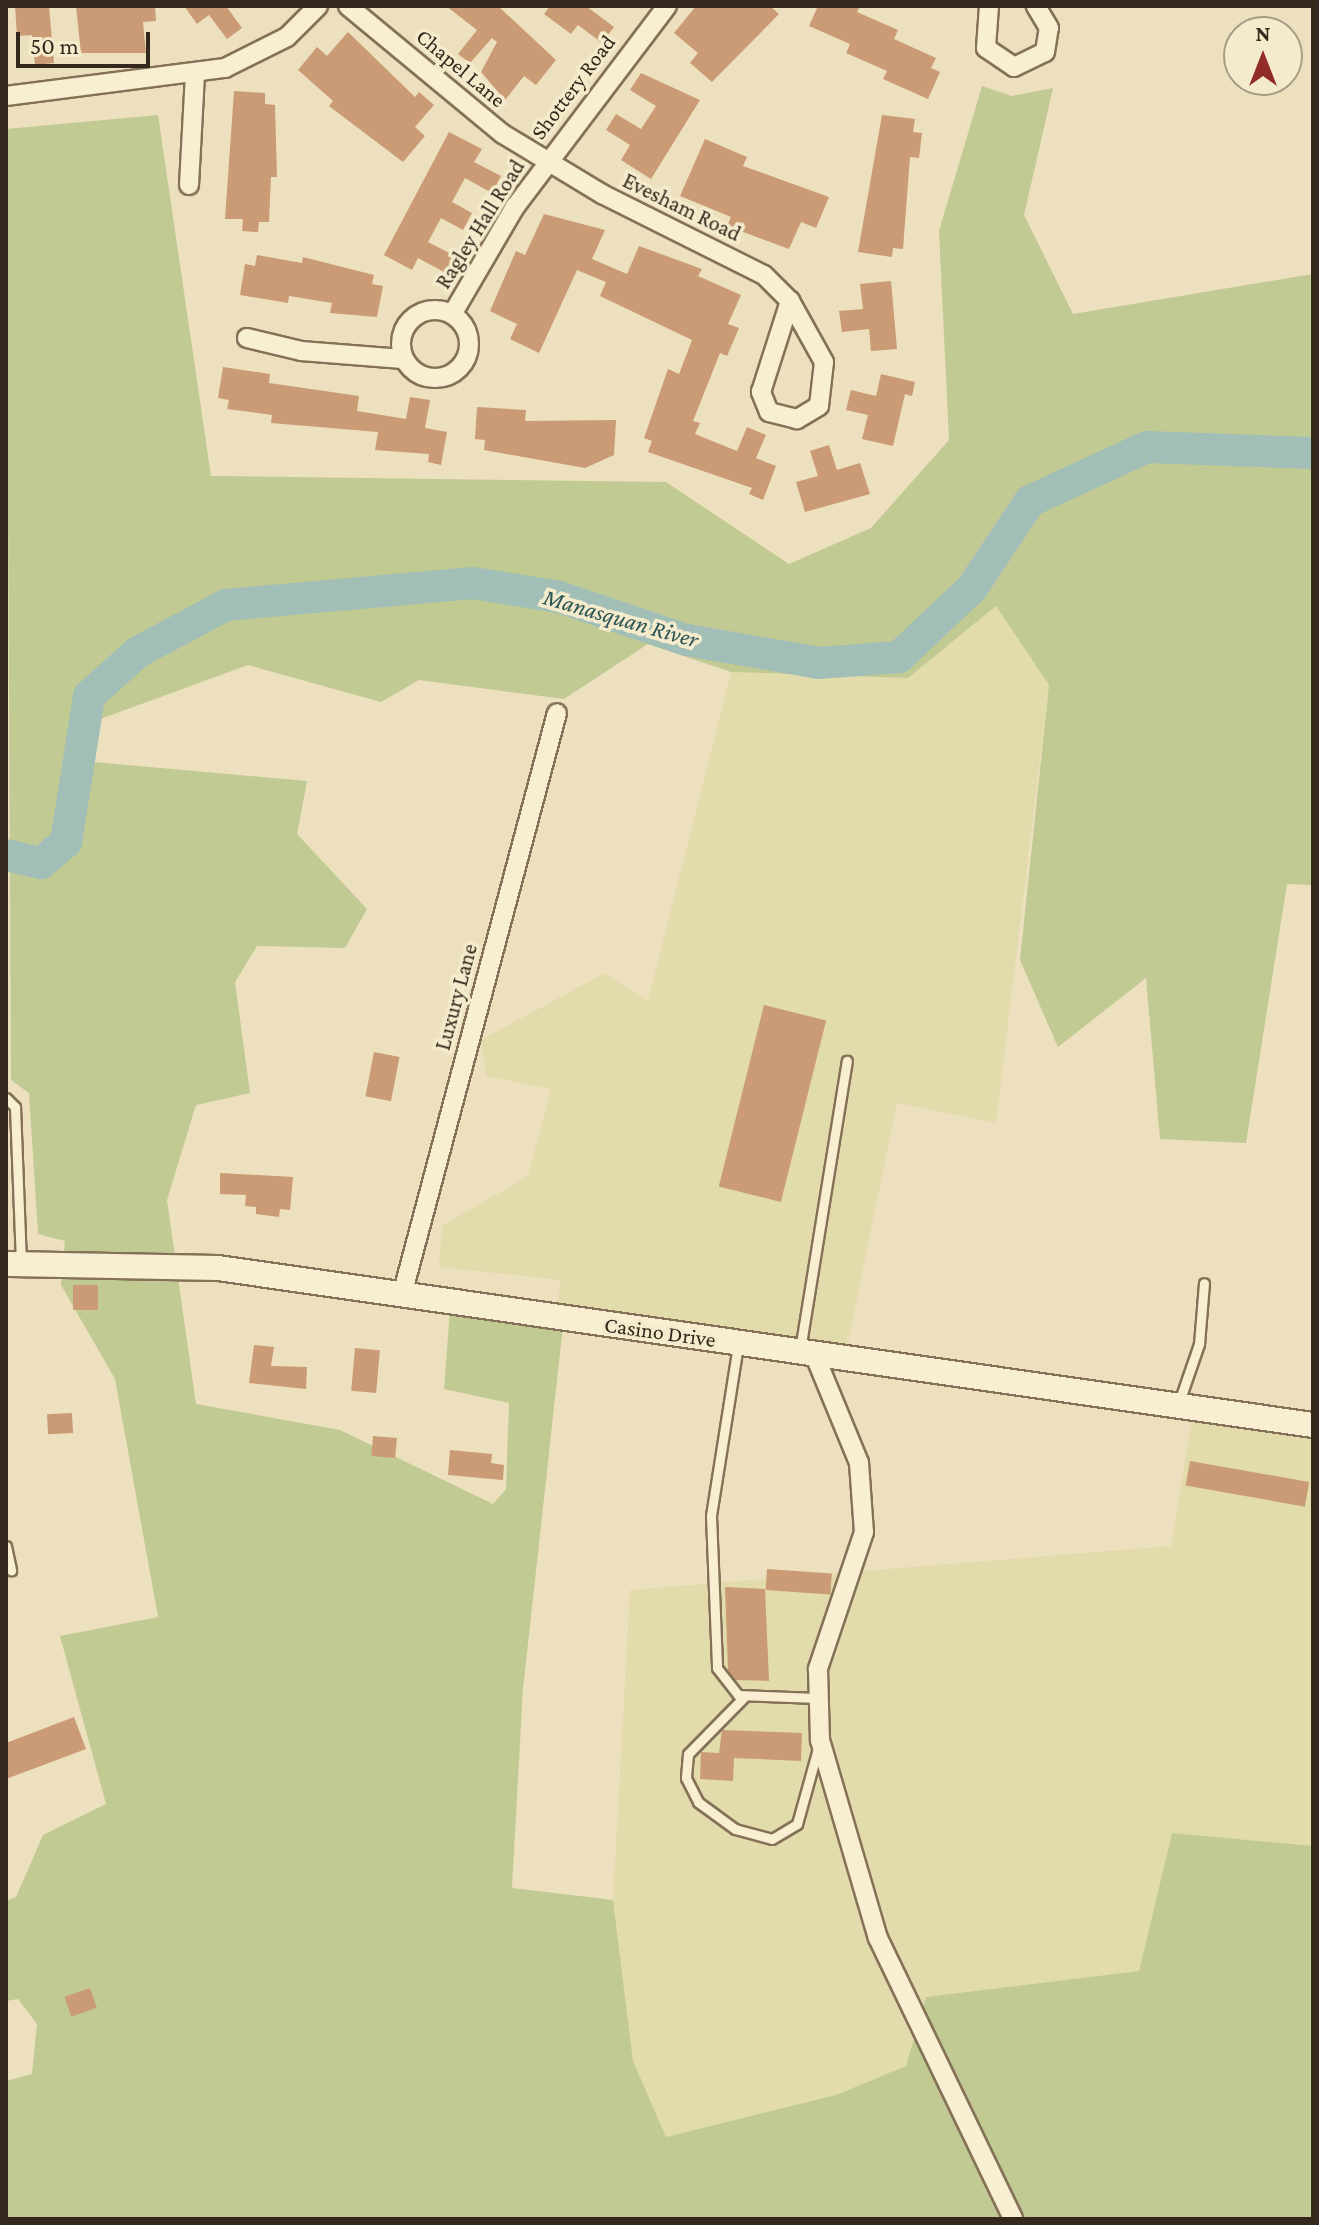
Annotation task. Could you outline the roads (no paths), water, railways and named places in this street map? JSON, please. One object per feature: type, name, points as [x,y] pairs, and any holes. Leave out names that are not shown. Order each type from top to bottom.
[{"type":"street","points":[[6,96],[195,74],[274,45],[318,6]]},
{"type":"street","name":"Chapel Lane","points":[[348,6],[503,134],[547,161]]},
{"type":"street","name":"Shottery Road","points":[[547,161],[667,6]]},
{"type":"street","points":[[987,7],[986,48],[1014,67],[1045,52],[1049,28],[1036,6]]},
{"type":"street","points":[[189,185],[195,74]]},
{"type":"street","name":"Evesham Road","points":[[547,161],[764,275],[790,301],[824,362],[819,406],[797,419],[769,412],[761,392],[790,301]]},
{"type":"street","name":"Ragley Hall Road","points":[[453,313],[547,161]]},
{"type":"street","name":"Ragley Hall Road","points":[[403,359],[409,323],[429,310],[453,313]]},
{"type":"street","name":"Ragley Hall Road","points":[[247,338],[315,353],[403,359],[428,378],[457,371],[469,341],[453,313]]},
{"type":"street","name":"Luxury Lane","points":[[402,1295],[557,713]]},
{"type":"street","name":"Casino Drive","points":[[14,1264],[218,1268],[1313,1425]]},
{"type":"street","points":[[808,1355],[859,1463],[864,1532],[834,1611],[817,1698],[820,1740],[878,1938],[1013,2219]]},
{"type":"lane","points":[[808,1355],[847,1061]]},
{"type":"lane","points":[[6,1098],[15,1107],[14,1264]]},
{"type":"lane","points":[[1178,1405],[1199,1344],[1204,1283]]},
{"type":"lane","points":[[739,1343],[711,1516],[717,1668],[724,1685],[745,1696],[817,1698]]},
{"type":"lane","points":[[6,1546],[11,1570]]},
{"type":"lane","points":[[745,1696],[688,1754],[686,1778],[698,1802],[735,1829],[772,1839],[797,1824],[820,1740]]},
{"type":"waterway","name":"Manasquan River","points":[[6,855],[41,863],[66,842],[89,696],[138,652],[226,605],[473,583],[559,597],[687,640],[819,663],[899,657],[972,588],[1030,501],[1147,447],[1313,453]]}]
